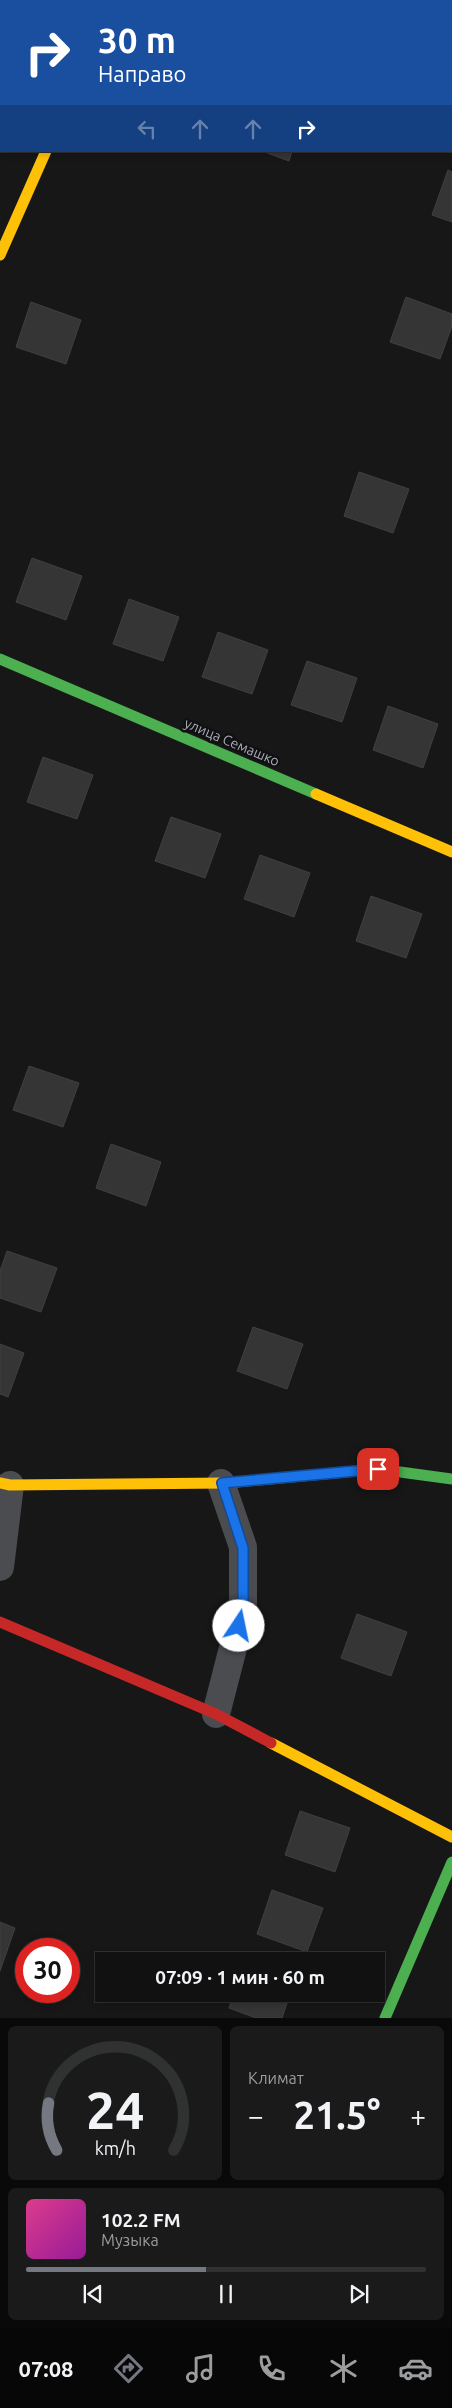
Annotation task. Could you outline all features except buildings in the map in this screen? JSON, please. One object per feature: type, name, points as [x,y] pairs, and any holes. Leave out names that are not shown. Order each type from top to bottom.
[{"type":"street","points":[[0,254],[46,152]]},
{"type":"street","name":"улица Семашко","points":[[0,659],[452,852]]},
{"type":"street","points":[[0,1567],[5,1484],[222,1483],[378,1469],[452,1479]]},
{"type":"street","points":[[216,1714],[243,1609],[243,1548],[222,1483]]},
{"type":"street","points":[[0,1622],[216,1714],[452,1837]]},
{"type":"street","points":[[385,2018],[452,1862]]},
{"type":"traffic: fast","points":[[0,659],[316,794]]},
{"type":"traffic: fast","points":[[226,1483],[378,1469],[452,1479]]},
{"type":"traffic: fast","points":[[385,2018],[452,1862]]},
{"type":"traffic: slow","points":[[0,255],[46,152]]},
{"type":"traffic: slow","points":[[316,794],[452,852]]},
{"type":"traffic: slow","points":[[0,1483],[10,1485],[226,1483]]},
{"type":"traffic: slow","points":[[271,1743],[452,1837]]},
{"type":"traffic: jam","points":[[0,1622],[216,1714],[271,1743]]},
{"type":"route","points":[[239,1626],[243,1609],[243,1548],[222,1483],[378,1469]]}]
